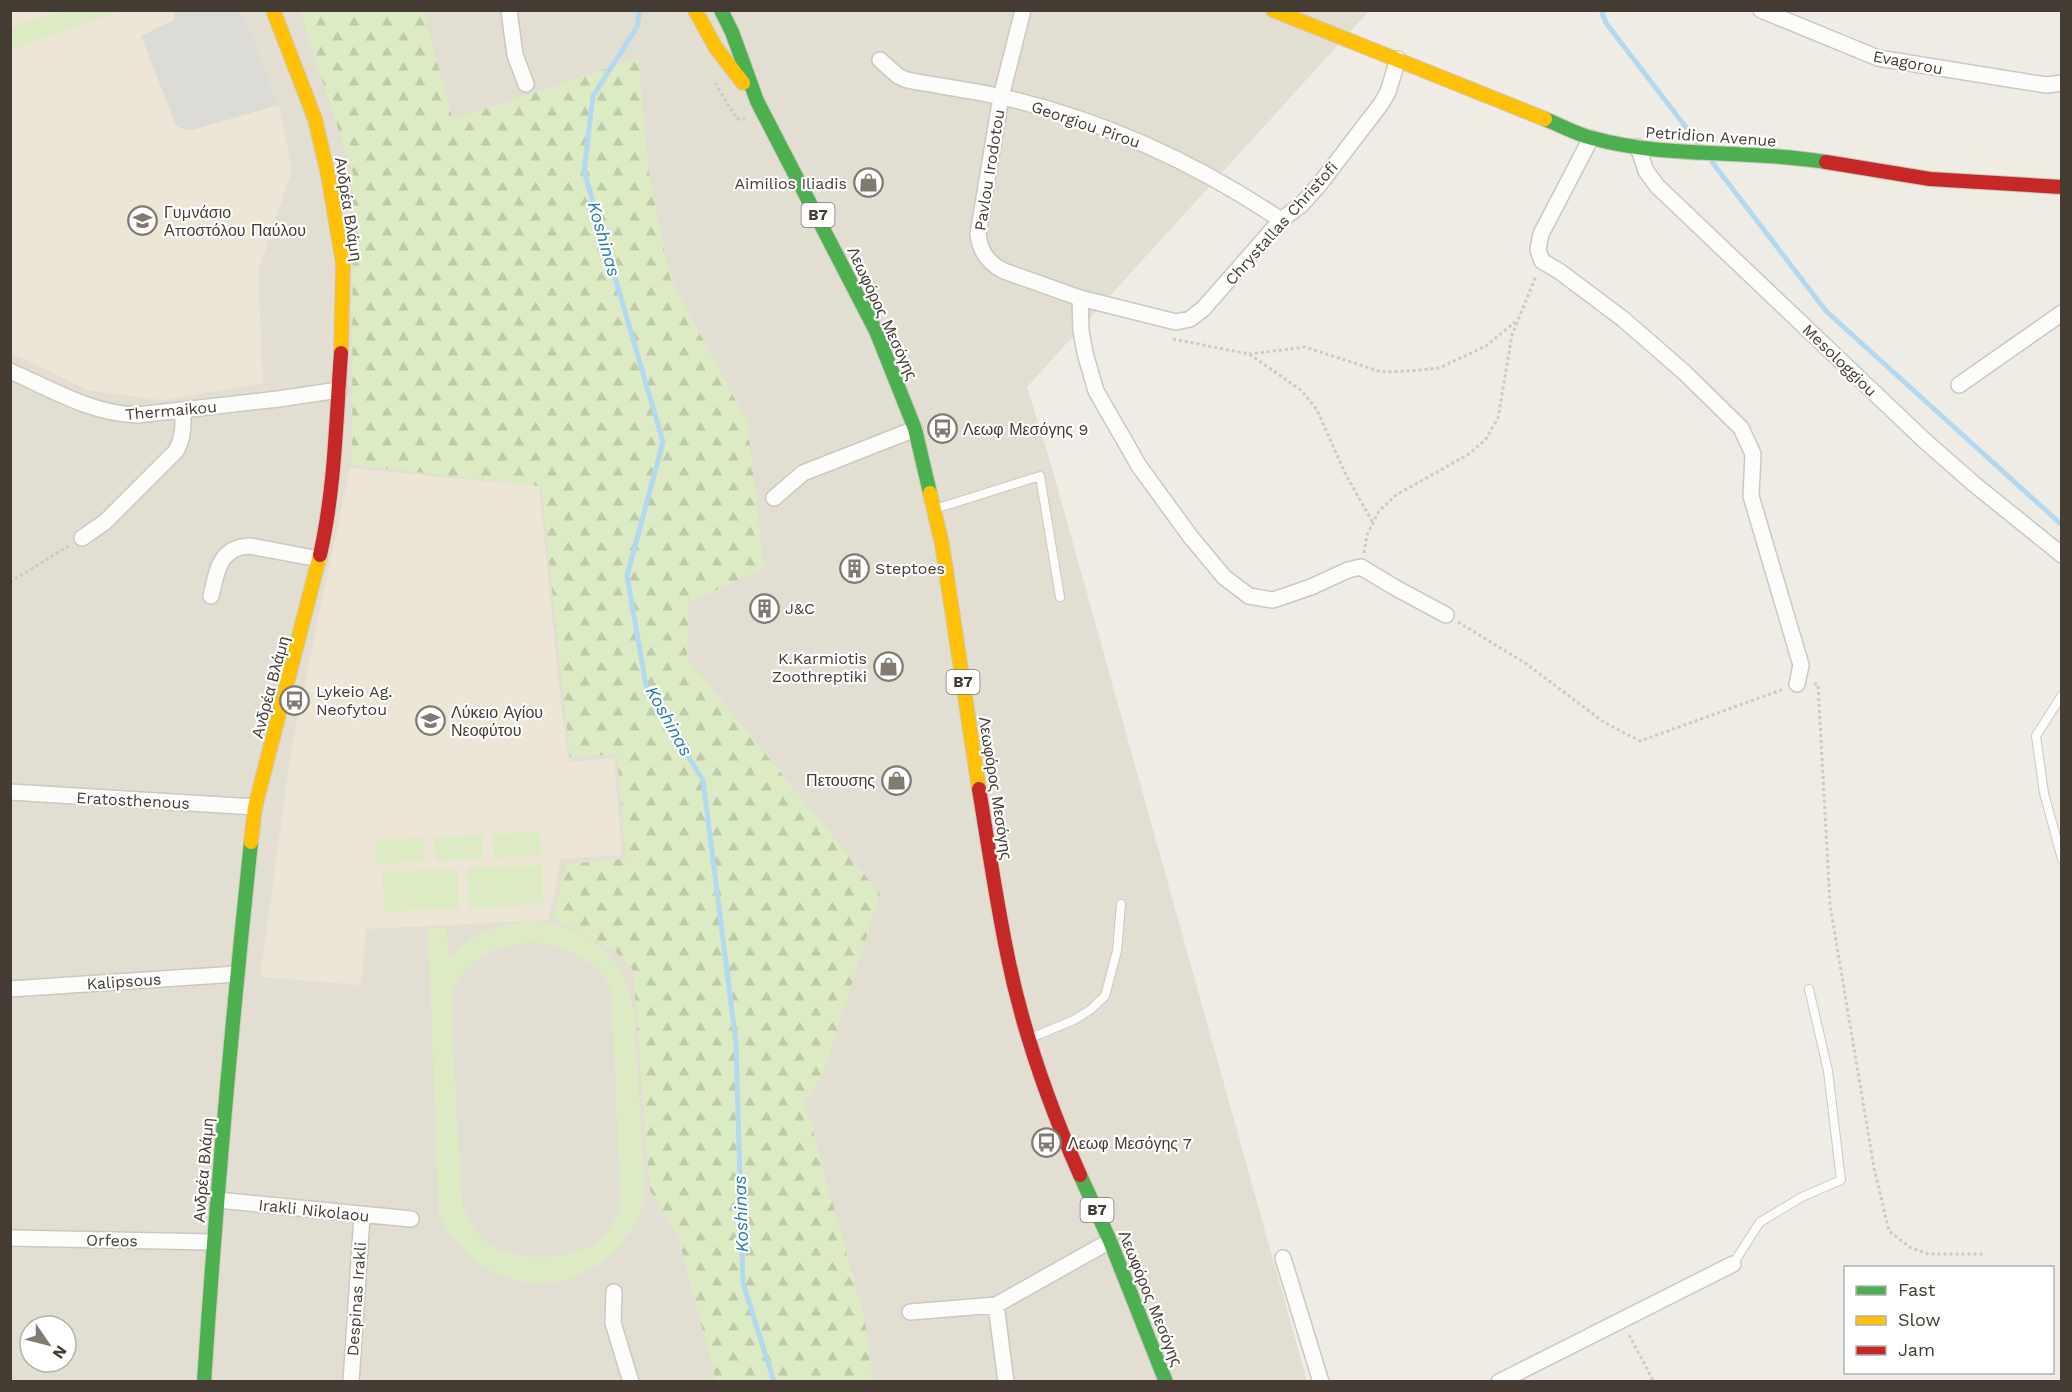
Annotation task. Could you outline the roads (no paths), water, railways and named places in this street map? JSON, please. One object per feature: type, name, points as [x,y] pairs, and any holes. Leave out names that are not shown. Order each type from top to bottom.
[{"type":"street","name":"Ανδρέα Βλάμη","points":[[204,1382],[213,1242],[237,974],[255,807],[319,560],[330,495],[339,390],[343,263],[338,225],[315,119],[273,10]]},
{"type":"street","points":[[509,10],[515,55],[526,84]]},
{"type":"street","name":"Λεωφόρος Μεσόγης","points":[[695,10],[716,48],[757,101]]},
{"type":"street","name":"Λεωφόρος Μεσόγης","points":[[721,10],[732,32],[757,101],[876,331],[915,429],[942,544],[991,867],[1007,955],[1029,1038],[1063,1136],[1110,1241],[1166,1382]]},
{"type":"street","name":"Pavlou Irodotou","points":[[1023,10],[1001,97],[978,234],[979,246],[994,266],[1080,298],[1176,322],[1190,319]]},
{"type":"street","name":"Petridion Avenue","points":[[1273,10],[1591,138],[1654,150],[1815,160],[1930,179],[2061,186]]},
{"type":"street","name":"Evagorou","points":[[1761,10],[1878,58],[2046,85],[2061,82]]},
{"type":"street","name":"Chrystallas Christofi","points":[[1190,319],[1224,288],[1281,220],[1301,205],[1319,185],[1381,104],[1388,92],[1398,59]]},
{"type":"street","name":"Georgiou Pirou","points":[[880,60],[898,76],[907,80],[1001,97],[1041,108],[1148,145],[1226,184],[1281,220]]},
{"type":"street","points":[[1591,138],[1541,234],[1538,250],[1542,261],[1623,319],[1741,428],[1753,454],[1751,496],[1801,665],[1797,684]]},
{"type":"street","name":"Mesologgiou","points":[[1638,147],[1646,171],[1657,186],[1925,441],[2061,555]]},
{"type":"street","points":[[1080,298],[1081,332],[1096,391],[1139,466],[1190,537],[1224,577],[1249,596],[1273,600],[1361,567],[1446,615]]},
{"type":"street","points":[[1959,385],[2061,313]]},
{"type":"street","name":"Thermaikou","points":[[10,371],[100,410],[118,415],[183,410],[339,390]]},
{"type":"street","points":[[82,538],[117,510],[176,451],[183,434],[183,410]]},
{"type":"street","points":[[774,498],[803,473],[915,429]]},
{"type":"street","points":[[211,596],[218,567],[232,550],[241,546],[319,560]]},
{"type":"street","name":"Eratosthenous","points":[[10,792],[255,807]]},
{"type":"street","name":"Kalipsous","points":[[10,989],[237,974]]},
{"type":"street","name":"Irakli Nikolaou","points":[[217,1200],[411,1219]]},
{"type":"street","name":"Despinas Irakli","points":[[351,1382],[362,1216]]},
{"type":"street","name":"Orfeos","points":[[10,1238],[213,1242]]},
{"type":"street","points":[[910,1312],[996,1305],[1110,1241]]},
{"type":"street","points":[[1283,1258],[1321,1382]]},
{"type":"street","points":[[1499,1382],[1733,1264]]},
{"type":"street","points":[[614,1292],[613,1323],[631,1382]]},
{"type":"street","points":[[996,1305],[1006,1382]]},
{"type":"lane","points":[[934,509],[1040,476],[1060,597]]},
{"type":"lane","points":[[2061,695],[2036,736],[2044,793],[2061,859]]},
{"type":"lane","points":[[1029,1038],[1074,1020],[1090,1010],[1105,996],[1117,951],[1121,904]]},
{"type":"lane","points":[[1733,1264],[1760,1222],[1802,1197],[1842,1180],[1828,1071],[1809,989]]},
{"type":"waterway","name":"Koshinas","points":[[640,10],[637,27],[593,96],[584,171],[663,442],[627,576],[647,691],[703,780],[736,1043],[743,1283],[774,1382]]},
{"type":"waterway","points":[[1601,10],[1606,23],[1701,147]]},
{"type":"waterway","points":[[1712,162],[1826,311],[2062,525]]},
{"type":"place","name":"Aimilios Iliadis","points":[[868,183]]},
{"type":"place","name":"Γυμνάσιο Αποστόλου Παύλου","points":[[143,221]]},
{"type":"place","name":"Λεωφ Μεσόγης 9","points":[[942,429]]},
{"type":"place","name":"Steptoes","points":[[854,568]]},
{"type":"place","name":"J&C","points":[[764,608]]},
{"type":"place","name":"K.Karmiotis Zoothreptiki","points":[[888,667]]},
{"type":"place","name":"Lykeio Ag. Neofytou","points":[[295,700]]},
{"type":"place","name":"Λύκειο Αγίου Νεοφύτου","points":[[430,721]]},
{"type":"place","name":"Πετουσης","points":[[896,780]]},
{"type":"place","name":"Λεωφ Μεσόγης 7","points":[[1047,1143]]}]
